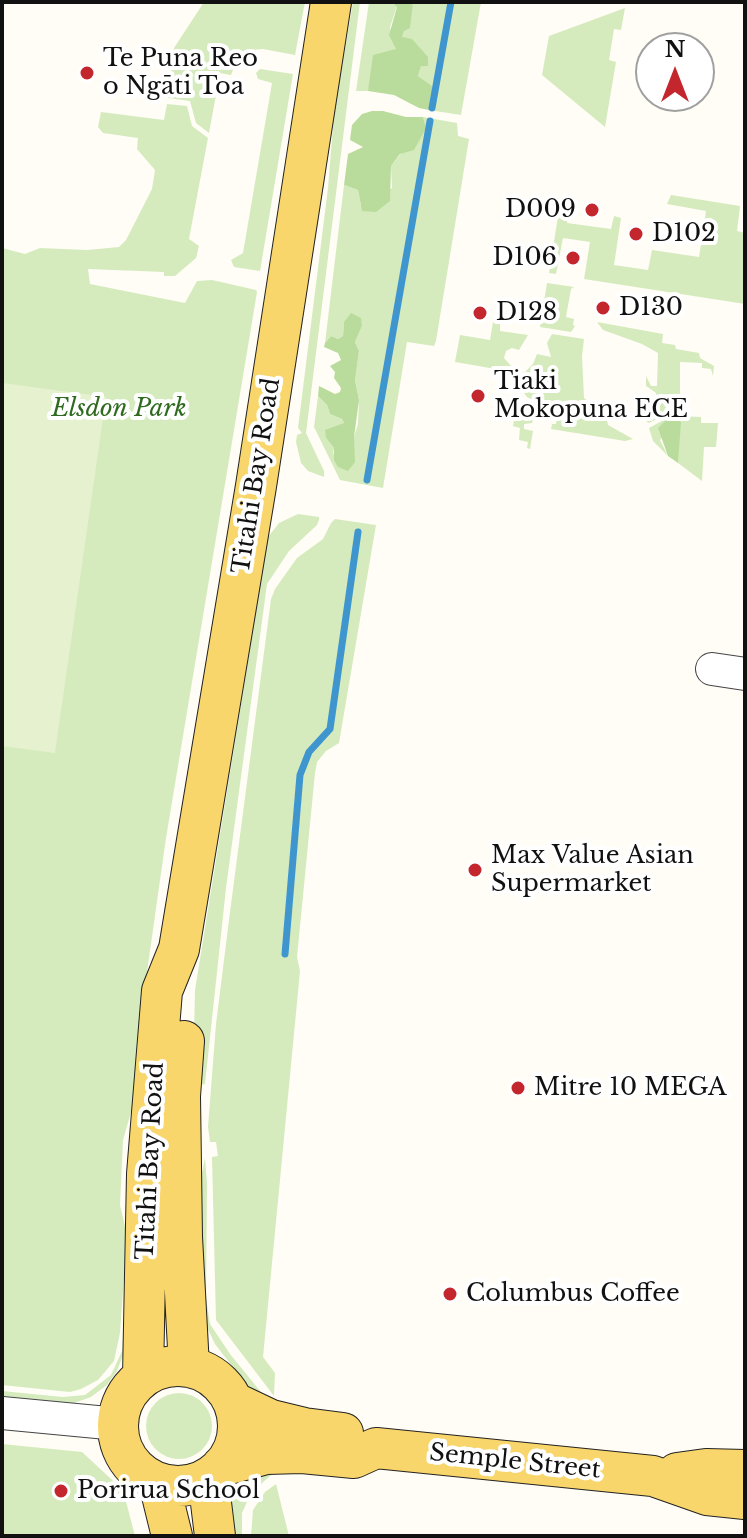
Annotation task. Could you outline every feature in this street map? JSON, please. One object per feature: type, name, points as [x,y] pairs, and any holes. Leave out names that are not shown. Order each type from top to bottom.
[{"type":"main road","name":"Titahi Bay Road","points":[[143,1376],[147,1174],[162,991],[179,949],[256,486],[331,2]]},
{"type":"main road","name":"Titahi Bay Road","points":[[179,949],[186,998],[180,1096],[182,1237],[189,1367]]},
{"type":"main road","points":[[165,1367],[189,1367],[216,1379],[233,1402],[238,1418],[232,1452],[215,1472],[184,1485],[159,1483],[145,1476],[124,1453],[119,1441],[118,1424],[122,1402],[143,1376],[165,1367]]},
{"type":"main road","name":"Semple Street","points":[[233,1402],[271,1420],[304,1428],[358,1434],[376,1448]]},
{"type":"main road","name":"Semple Street","points":[[215,1472],[266,1454],[302,1453],[354,1458],[376,1448],[653,1476],[706,1469],[745,1470]]},
{"type":"main road","points":[[215,1472],[215,1536]]},
{"type":"main road","name":"Semple Street","points":[[653,1476],[707,1495],[745,1499]]},
{"type":"main road","points":[[159,1483],[172,1536]]},
{"type":"street","points":[[712,669],[745,674]]},
{"type":"street","points":[[2,1413],[118,1424]]},
{"type":"green space","points":[[204,2],[305,2],[295,55],[263,49],[249,50],[237,59],[231,75],[220,73],[209,133],[196,123],[190,101],[168,98],[174,48]]},
{"type":"green space","points":[[353,2],[360,2],[306,433],[324,477],[308,471],[301,463],[296,442],[297,435],[302,433],[298,428],[328,188],[334,113]]},
{"type":"green space","points":[[369,2],[392,2],[397,6],[390,27],[396,49],[391,53],[380,53],[368,91],[356,91]]},
{"type":"green space","points":[[392,2],[413,2],[410,28],[404,31],[402,37],[412,39],[428,57],[428,66],[421,66],[418,76],[431,85],[437,96],[429,110],[394,95],[368,91],[373,55],[396,49],[389,35],[397,7]]},
{"type":"green space","points":[[413,2],[481,2],[461,115],[429,110],[436,102],[431,85],[418,76],[421,66],[402,37]]},
{"type":"green space","points":[[625,8],[621,30],[614,29],[609,60],[616,62],[605,127],[542,75],[549,36]]},
{"type":"green space","points":[[260,69],[293,74],[260,271],[234,267],[231,260],[243,253],[272,83],[258,79],[256,73]]},
{"type":"green space","name":"Elsdon Park","points":[[167,104],[187,106],[192,126],[208,138],[189,239],[199,246],[196,258],[175,276],[164,276],[164,272],[88,269],[90,284],[185,303],[197,281],[212,280],[257,292],[166,838],[145,986],[135,1098],[123,1140],[120,1205],[127,1235],[120,1333],[114,1361],[98,1380],[70,1392],[2,1385],[2,248],[25,254],[40,248],[87,250],[119,247],[126,240],[152,189],[155,170],[137,149],[138,138],[103,133],[98,127],[101,112],[164,120]]},
{"type":"green space","points":[[372,111],[423,117],[425,124],[414,150],[400,154],[391,166],[390,201],[376,212],[362,211],[358,190],[344,185],[348,154],[363,147],[350,140],[352,125],[362,114]]},
{"type":"green space","points":[[423,117],[457,123],[458,136],[469,139],[436,341],[434,346],[407,342],[383,488],[340,480],[314,427],[318,396],[327,405],[330,414],[344,423],[326,438],[334,448],[333,454],[354,437],[358,424],[359,400],[355,380],[359,351],[355,342],[362,326],[344,322],[343,336],[338,339],[331,336],[325,343],[344,185],[358,190],[361,206],[392,188],[391,166],[425,124]]},
{"type":"green space","points":[[671,195],[740,206],[737,231],[745,233],[745,304],[584,279],[590,242],[563,238],[556,274],[549,273],[559,210],[568,212],[567,223],[611,229],[614,216],[621,218],[614,265],[648,270],[652,250],[699,257],[706,211],[667,204]]},
{"type":"green space","points":[[547,283],[574,287],[566,317],[574,319],[575,326],[571,332],[540,327]]},
{"type":"green space","points":[[351,313],[361,318],[362,326],[355,342],[359,351],[355,380],[359,400],[354,437],[355,462],[348,471],[338,467],[334,460],[334,448],[326,438],[325,430],[344,423],[330,414],[327,405],[318,396],[319,386],[335,394],[340,392],[341,388],[334,378],[335,372],[330,366],[341,360],[338,353],[324,347],[331,336],[338,339],[343,336],[344,322]]},
{"type":"green space","points":[[493,322],[500,323],[500,331],[528,335],[519,350],[512,348],[506,351],[504,358],[512,367],[490,368],[455,362],[460,335],[490,340]]},
{"type":"green space","points":[[597,322],[663,334],[662,343],[699,353],[700,358],[714,366],[713,376],[711,369],[702,368],[702,363],[680,362],[680,412],[649,423],[646,421],[648,415],[658,399],[656,393],[646,386],[646,376],[651,386],[657,386],[658,353],[603,330]]},
{"type":"green space","points":[[552,334],[584,339],[584,398],[606,417],[608,425],[633,439],[625,441],[551,429],[552,424],[556,424],[557,416],[550,415],[549,419],[533,419],[532,423],[524,424],[524,429],[533,431],[530,449],[527,448],[528,442],[519,440],[520,428],[513,426],[516,409],[525,410],[526,404],[539,406],[517,389],[520,373],[533,364],[537,354],[551,357],[547,343]]},
{"type":"green space","points":[[2,383],[106,397],[55,753],[2,746]]},
{"type":"green space","points":[[678,416],[701,417],[701,423],[718,423],[716,447],[704,447],[702,481],[678,463],[679,420],[660,440],[668,456],[653,441],[649,428]]},
{"type":"green space","points":[[675,418],[681,422],[678,463],[668,456],[658,428],[665,421]]},
{"type":"green space","points":[[298,514],[319,517],[319,520],[289,551],[267,584],[226,888],[205,1084],[199,1085],[194,1037],[195,990],[268,537],[279,523]]},
{"type":"green space","points":[[335,519],[376,525],[339,743],[326,751],[317,762],[315,773],[297,957],[300,971],[263,1357],[275,1373],[274,1396],[216,1320],[212,1157],[218,1156],[216,1142],[210,1142],[208,1127],[216,1024],[271,599],[297,558],[323,539]]},
{"type":"green space","points":[[205,1158],[206,1298],[210,1324],[269,1402],[252,1392],[215,1344],[205,1323],[196,1203]]},
{"type":"green space","points":[[131,1237],[127,1345],[117,1371],[107,1385],[91,1397],[74,1403],[2,1396],[2,1391],[63,1397],[85,1395],[111,1375],[122,1351]]},
{"type":"green space","points":[[173,1393],[185,1393],[197,1398],[207,1408],[212,1426],[210,1439],[197,1454],[185,1459],[173,1459],[161,1454],[151,1444],[146,1432],[146,1420],[151,1408],[161,1398]]},
{"type":"green space","name":"Porirua School","points":[[2,1444],[82,1452],[123,1490],[135,1536],[2,1536]]},
{"type":"green space","points":[[281,1471],[270,1476],[251,1493],[242,1513],[242,1536],[230,1536],[232,1500],[245,1477]]},
{"type":"green space","points":[[276,1484],[289,1536],[251,1536],[253,1510],[265,1492]]},
{"type":"waterway","points":[[432,108],[451,2]]},
{"type":"waterway","points":[[367,480],[430,121]]},
{"type":"waterway","points":[[285,954],[300,775],[309,752],[330,729],[358,532]]},
{"type":"place","name":"Te Puna Reo o Ngāti Toa","points":[[87,73]]},
{"type":"place","name":"D009","points":[[592,210]]},
{"type":"place","name":"D102","points":[[636,234]]},
{"type":"place","name":"D106","points":[[573,258]]},
{"type":"place","name":"D130","points":[[603,308]]},
{"type":"place","name":"D128","points":[[480,313]]},
{"type":"place","name":"Tiaki Mokopuna ECE","points":[[478,396]]},
{"type":"place","name":"Max Value Asian Supermarket","points":[[475,870]]},
{"type":"place","name":"Mitre 10 MEGA","points":[[518,1088]]},
{"type":"place","name":"Columbus Coffee","points":[[450,1294]]},
{"type":"place","name":"Porirua School","points":[[61,1491]]}]
